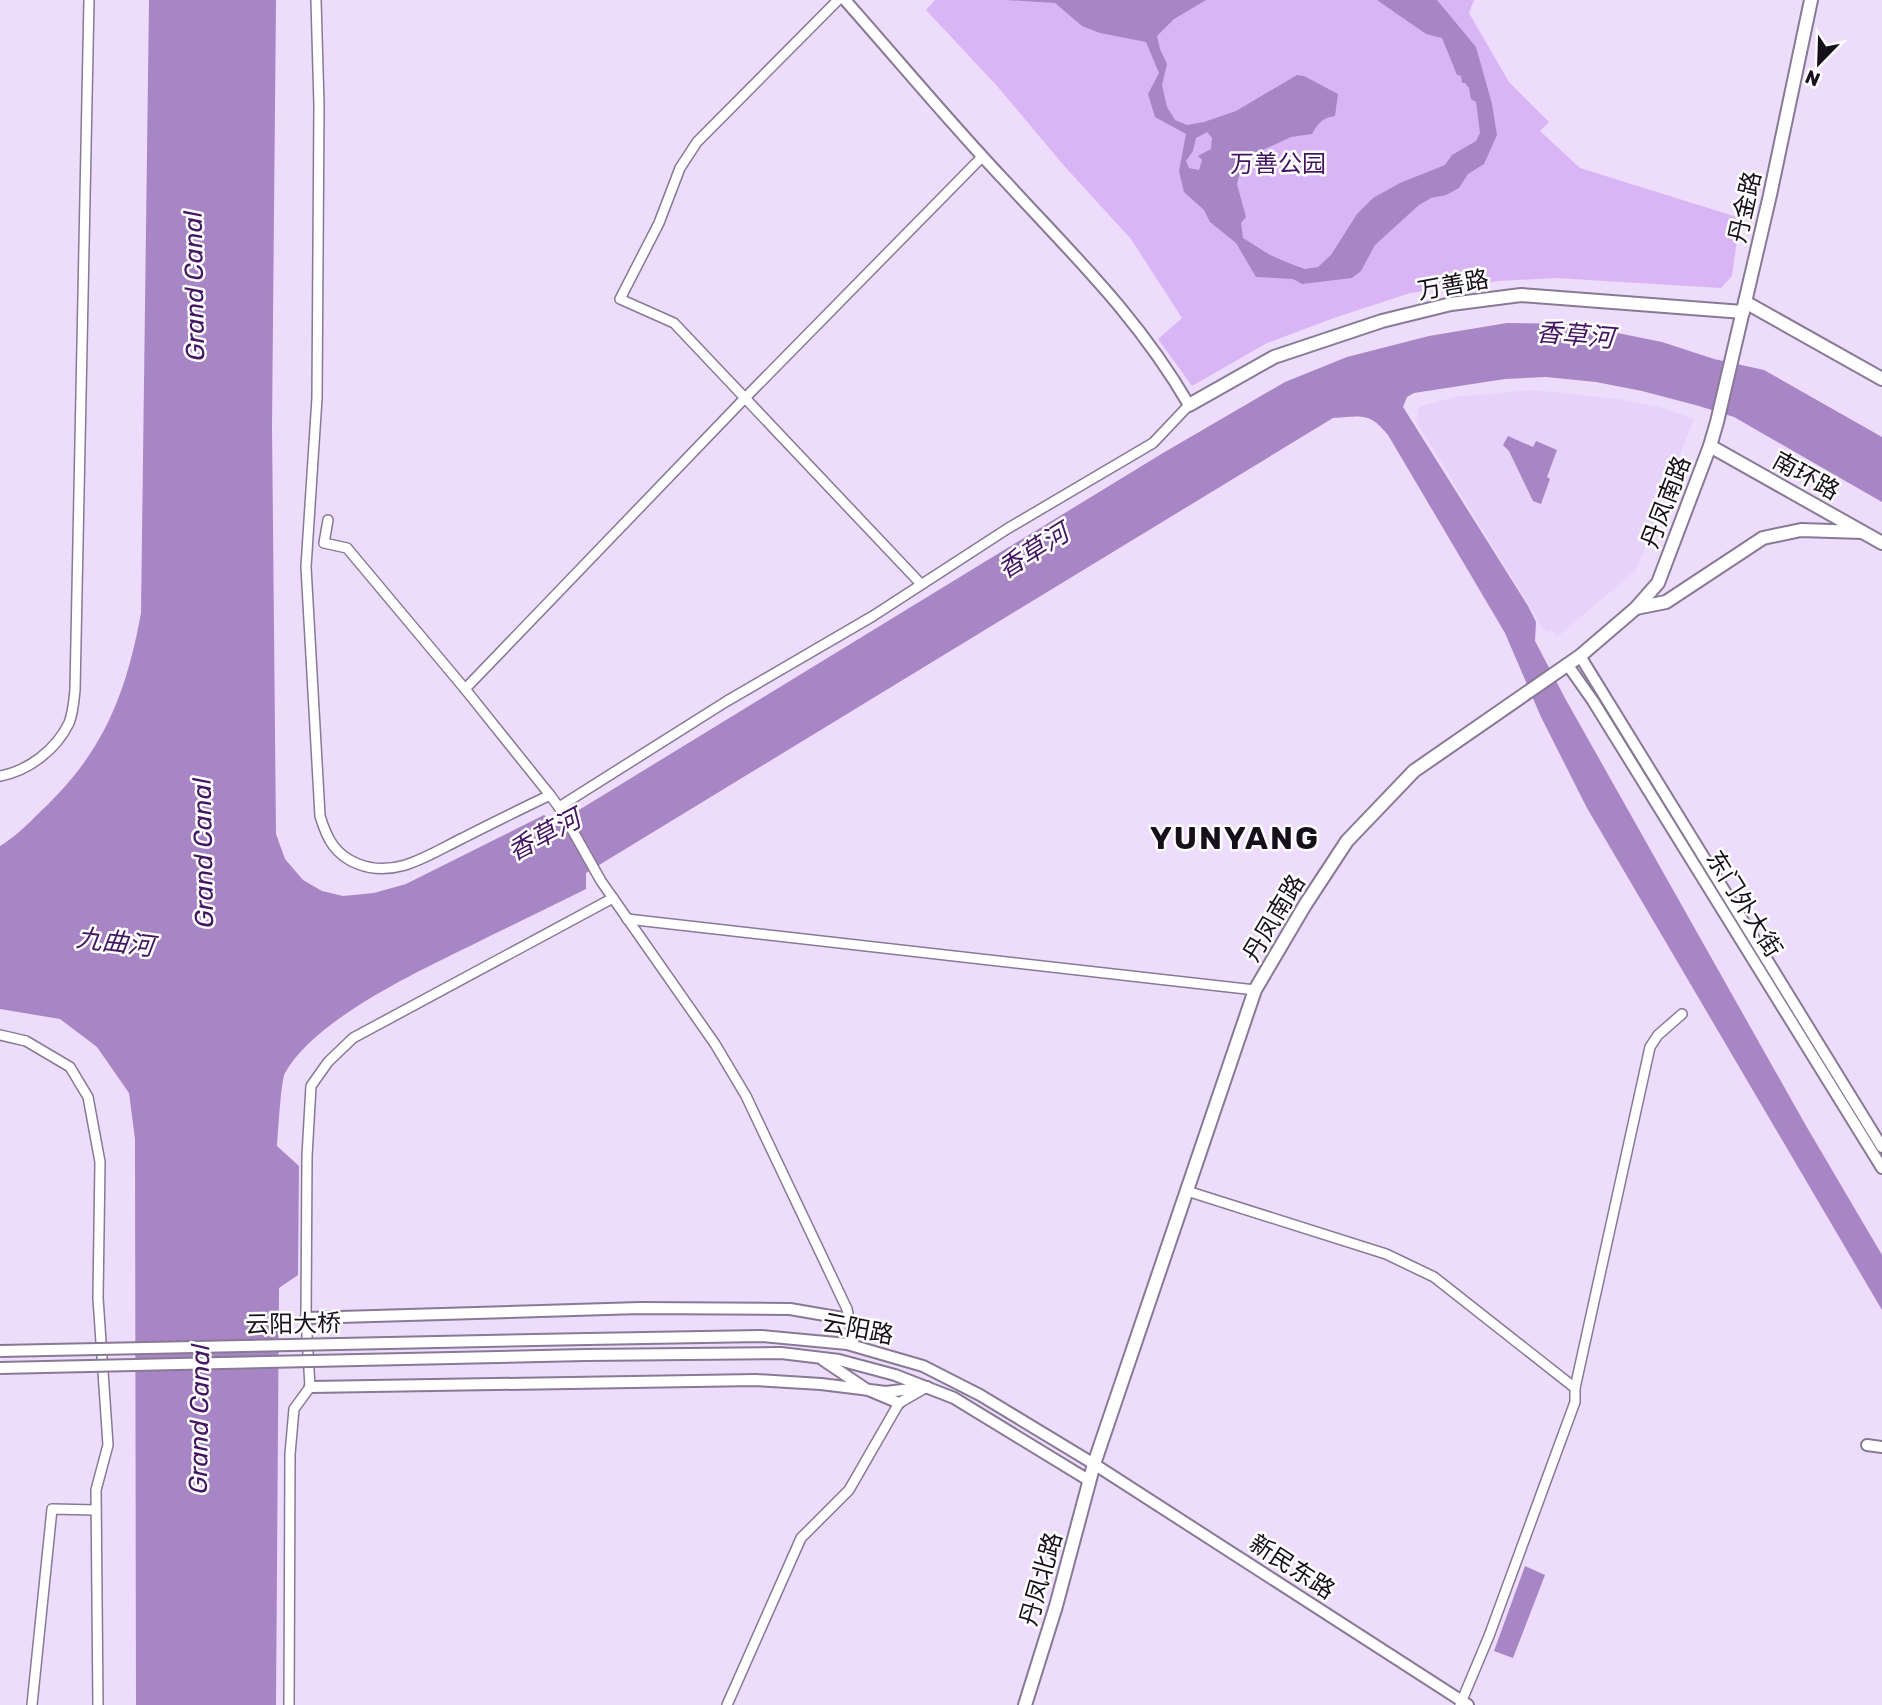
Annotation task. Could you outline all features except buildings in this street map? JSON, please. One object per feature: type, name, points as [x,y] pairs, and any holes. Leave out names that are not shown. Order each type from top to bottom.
[{"type":"main road","name":"丹金路","points":[[1717,422],[1811,0]]},
{"type":"main road","name":"万善路","points":[[1189,405],[1274,357],[1382,321],[1451,304],[1521,295],[1744,307],[1882,379]]},
{"type":"main road","name":"丹凤南路","points":[[1094,1464],[1255,990],[1305,905],[1347,841],[1414,771],[1580,656],[1636,608],[1658,583],[1717,422]]},
{"type":"main road","name":"南环路","points":[[1710,446],[1882,543]]},
{"type":"main road","points":[[1636,608],[1666,602],[1763,538],[1801,530],[1862,532]]},
{"type":"main road","name":"丹凤北路","points":[[1025,1705],[1056,1606],[1094,1464]]},
{"type":"street","points":[[0,776],[15,773],[46,754],[69,722],[75,690],[89,0]]},
{"type":"street","points":[[316,0],[319,105],[317,398],[306,567],[320,816],[327,838],[339,854],[371,869],[390,870],[420,859],[550,795]]},
{"type":"street","points":[[838,0],[697,142],[680,168],[659,223],[620,299],[674,323],[921,584]]},
{"type":"street","points":[[560,808],[727,701],[873,616],[1153,443],[1189,405],[1166,365],[1132,318],[982,157],[845,0]]},
{"type":"street","points":[[466,689],[745,398],[982,157]]},
{"type":"street","points":[[328,520],[324,544],[348,548],[550,795],[601,881],[715,1044],[746,1096],[847,1309],[853,1345]]},
{"type":"street","name":"东门外大街","points":[[1580,656],[1882,1147]]},
{"type":"street","name":"东门外大街","points":[[1567,664],[1593,701],[1882,1168]]},
{"type":"street","points":[[289,1705],[290,1454],[294,1409],[310,1387],[306,1318],[307,1156],[311,1086],[328,1062],[353,1038],[613,898]]},
{"type":"street","points":[[627,919],[1255,990]]},
{"type":"street","points":[[1463,1704],[1575,1402],[1575,1388],[1650,1047],[1658,1035],[1682,1014]]},
{"type":"street","points":[[0,1035],[26,1041],[70,1067],[88,1097],[100,1162],[98,1298],[108,1445],[96,1490],[98,1705]]},
{"type":"street","points":[[1187,1191],[1386,1254],[1434,1277],[1575,1388]]},
{"type":"street","points":[[306,1318],[640,1308],[790,1309],[849,1319]]},
{"type":"street","name":"云阳路","points":[[587,1339],[761,1336],[853,1345],[923,1366],[980,1395],[1094,1464]]},
{"type":"street","name":"云阳大桥","points":[[0,1350],[587,1339]]},
{"type":"street","name":"云阳路","points":[[585,1355],[781,1353],[821,1358],[895,1375],[954,1398],[1090,1481]]},
{"type":"street","name":"云阳大桥","points":[[0,1368],[585,1355]]},
{"type":"street","points":[[821,1358],[866,1389],[899,1403]]},
{"type":"street","points":[[310,1387],[756,1380],[886,1392],[927,1387]]},
{"type":"street","points":[[727,1705],[801,1538],[849,1490],[899,1403],[927,1387]]},
{"type":"street","points":[[1867,1445],[1882,1447]]},
{"type":"street","name":"新民东路","points":[[1094,1464],[1463,1704]]},
{"type":"street","points":[[32,1705],[52,1509],[96,1510]]},
{"type":"shaded area","points":[[1533,390],[1619,399],[1659,407],[1694,419],[1636,570],[1557,637],[1552,630],[1546,633],[1416,421],[1419,407],[1454,397]]},
{"type":"green space","name":"万善公园","points":[[935,0],[1474,0],[1469,13],[1509,82],[1549,122],[1540,131],[1580,168],[1740,218],[1732,276],[1721,288],[1556,278],[1498,281],[1410,293],[1267,343],[1192,386],[1158,339],[1182,318],[1131,239],[1066,168],[997,86],[926,10]]},
{"type":"water","points":[[149,0],[276,0],[272,425],[276,834],[285,859],[303,880],[322,891],[343,896],[374,893],[406,884],[544,815],[556,824],[1163,453],[1285,382],[1347,357],[1429,336],[1507,323],[1573,324],[1662,342],[1714,359],[1764,370],[1882,437],[1882,502],[1734,417],[1642,391],[1596,382],[1546,377],[1505,379],[1414,393],[1407,397],[1403,407],[1528,606],[1536,622],[1535,641],[1566,700],[1882,1255],[1882,1310],[1587,808],[1541,717],[1505,633],[1388,435],[1375,422],[1364,417],[1333,418],[586,873],[586,889],[449,956],[369,999],[319,1034],[299,1053],[284,1077],[277,1146],[299,1166],[298,1275],[279,1288],[276,1705],[136,1705],[135,1139],[129,1093],[97,1047],[60,1019],[0,1009],[0,846],[21,830],[62,789],[96,744],[109,721],[128,670],[141,613]]},
{"type":"water","points":[[1006,0],[1206,0],[1174,19],[1157,36],[1167,64],[1162,85],[1167,107],[1175,120],[1187,125],[1236,111],[1297,75],[1338,94],[1335,116],[1321,122],[1312,134],[1291,137],[1254,154],[1240,172],[1237,184],[1246,217],[1241,223],[1243,238],[1270,255],[1305,269],[1318,267],[1331,255],[1357,214],[1373,198],[1400,183],[1445,165],[1452,155],[1476,141],[1480,133],[1476,102],[1471,99],[1469,88],[1462,83],[1461,76],[1457,75],[1442,38],[1426,34],[1377,0],[1437,0],[1476,47],[1492,104],[1497,135],[1484,164],[1468,174],[1459,188],[1419,205],[1375,245],[1361,271],[1352,278],[1302,284],[1293,279],[1256,277],[1236,243],[1210,222],[1204,210],[1184,192],[1179,171],[1186,134],[1155,117],[1148,94],[1159,73],[1146,42],[1100,33],[1082,26],[1055,3]],"holes":[[[1207,132],[1212,138],[1211,149],[1198,156],[1202,160],[1199,170],[1189,168],[1186,161],[1193,151],[1196,138]]]},
{"type":"water","points":[[1508,436],[1533,447],[1536,441],[1557,450],[1541,504],[1533,501],[1509,451],[1503,445]]},
{"type":"water","points":[[1525,1566],[1545,1575],[1513,1658],[1494,1651]]},
{"type":"district","name":"YUNYANG","points":[[1235,838]]},
{"type":"water label","name":"Grand Canal","points":[[194,286]]},
{"type":"water label","name":"香草河","points":[[1575,335]]},
{"type":"water label","name":"香草河","points":[[1033,551]]},
{"type":"water label","name":"香草河","points":[[544,835]]},
{"type":"water label","name":"Grand Canal","points":[[203,853]]},
{"type":"water label","name":"九曲河","points":[[115,942]]},
{"type":"water label","name":"Grand Canal","points":[[199,1419]]}]
